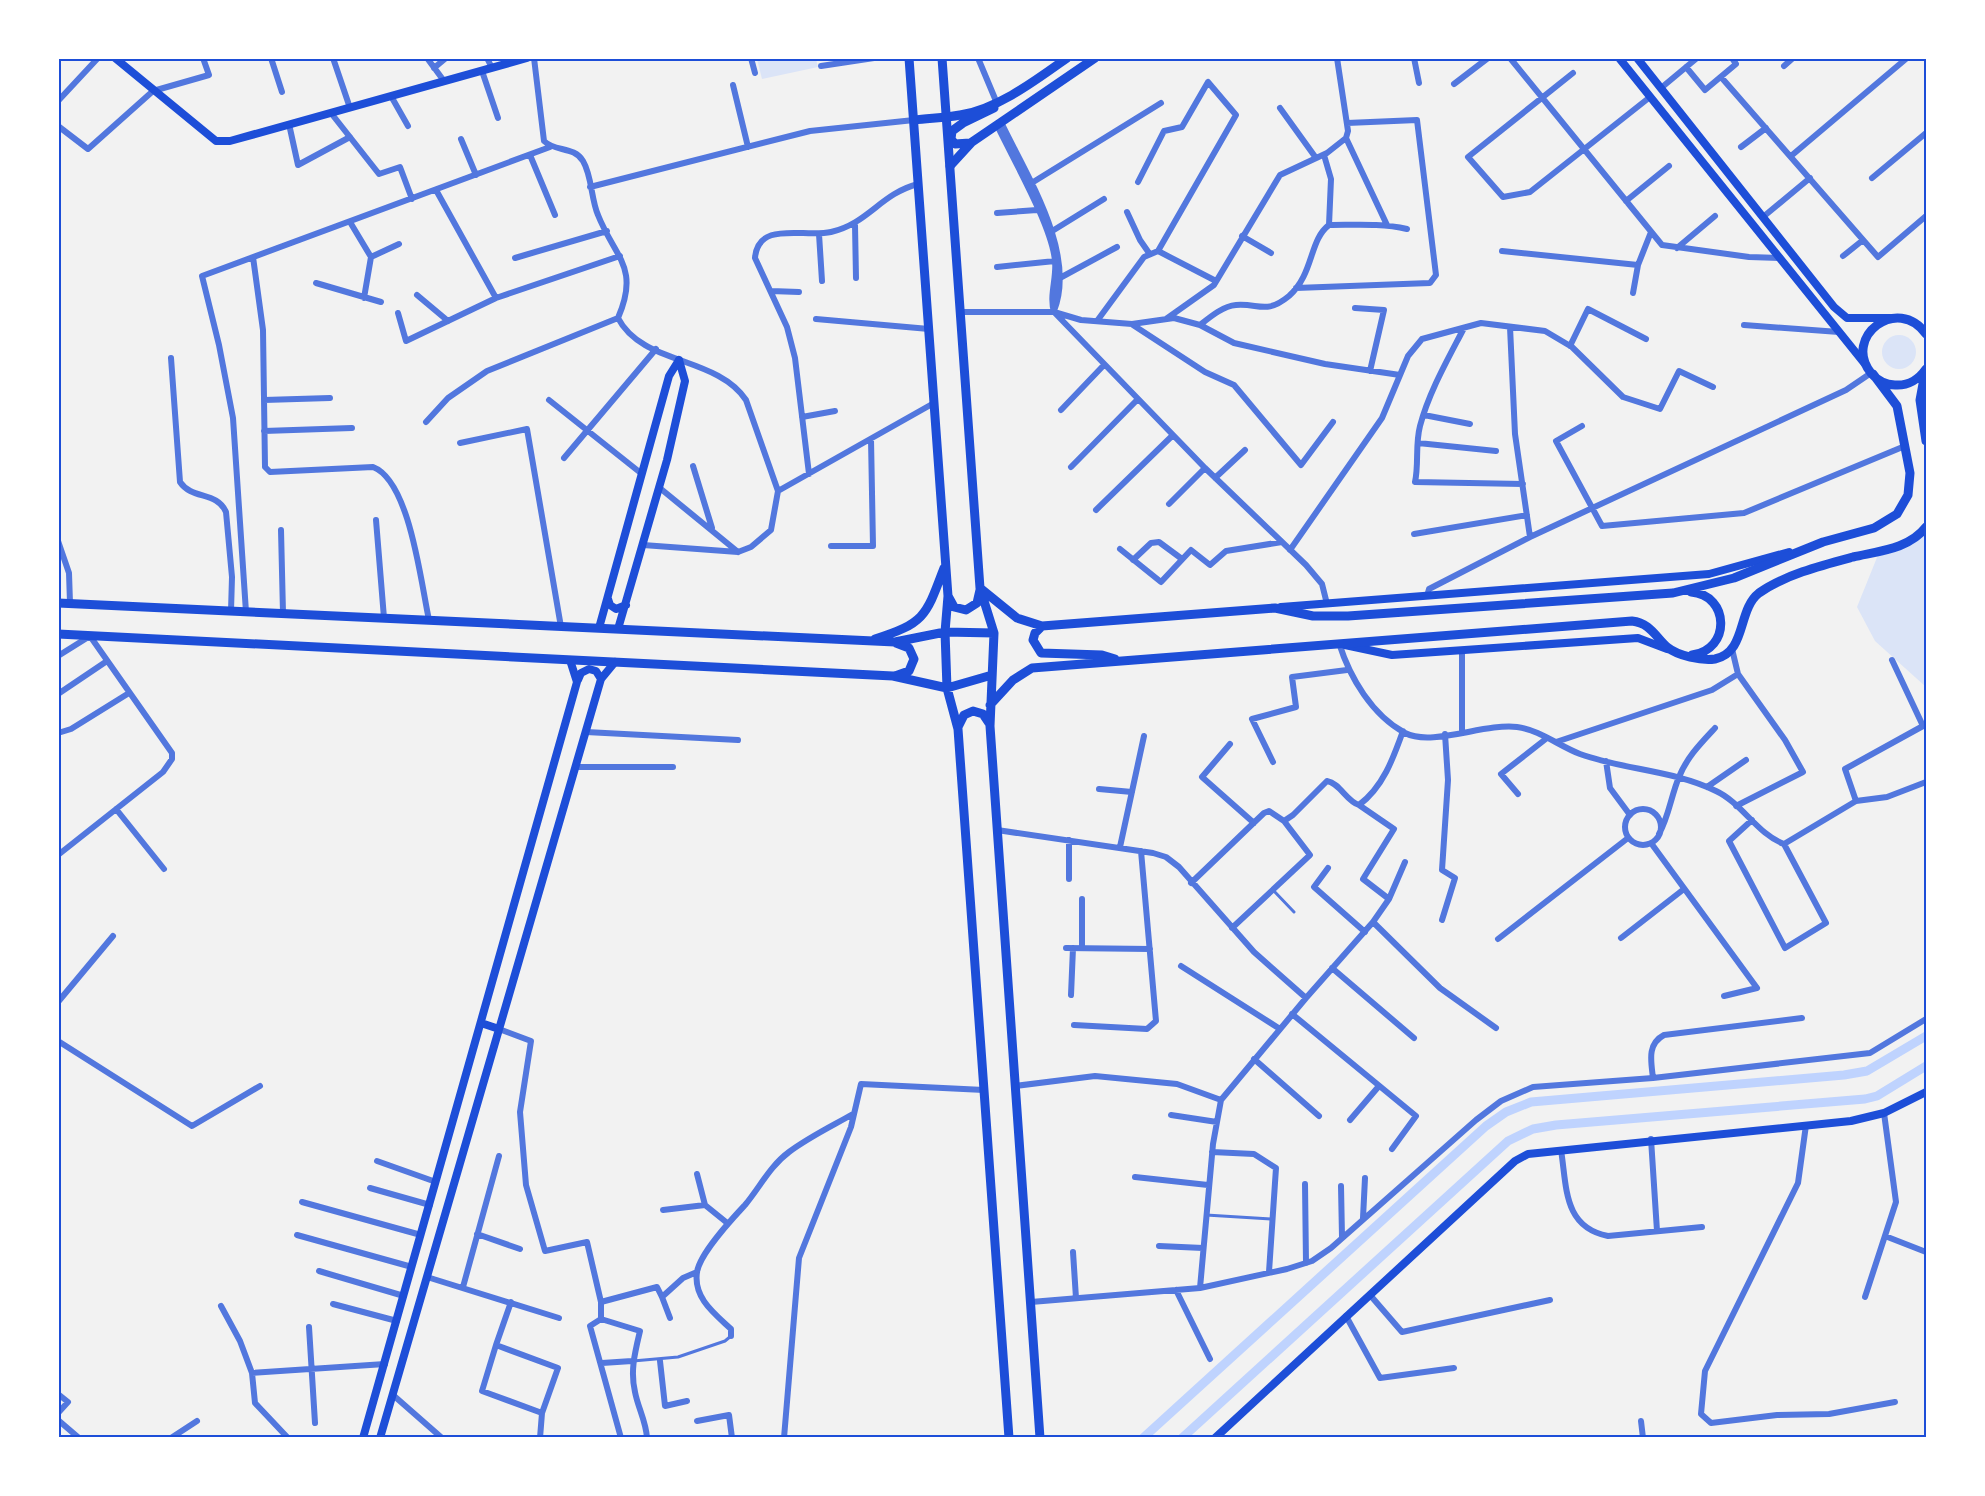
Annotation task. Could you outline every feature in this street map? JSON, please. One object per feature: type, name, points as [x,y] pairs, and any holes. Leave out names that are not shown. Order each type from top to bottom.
[{"type":"main road","points":[[115,58],[216,141],[230,141],[527,58]]},
{"type":"main road","points":[[909,58],[948,596],[945,632],[947,688],[958,729],[1009,1437]]},
{"type":"main road","points":[[942,58],[980,588],[994,633],[990,726],[1040,1437]]},
{"type":"main road","points":[[972,142],[955,144],[951,136],[952,131],[1014,95],[1067,58]]},
{"type":"main road","points":[[950,166],[972,142],[1095,58]]},
{"type":"main road","points":[[980,588],[1017,618],[1042,626],[1327,604],[1709,574],[1872,529],[1893,517],[1908,495],[1910,478],[1897,406],[1619,58]]},
{"type":"main road","points":[[1637,58],[1841,314],[1854,319],[1890,318],[1912,321],[1926,334]]},
{"type":"main road","points":[[1650,97],[1661,88]]},
{"type":"main road","points":[[914,120],[963,115],[1014,95]]},
{"type":"main road","points":[[1890,318],[1875,326],[1867,338],[1864,355],[1871,372],[1887,384],[1901,385],[1916,380],[1926,369]]},
{"type":"main road","points":[[599,628],[669,376],[680,360]]},
{"type":"main road","points":[[618,629],[661,489],[685,381],[680,360]]},
{"type":"main road","points":[[1926,369],[1921,385],[1926,441]]},
{"type":"main road","points":[[1339,643],[1392,656],[1638,638],[1681,654],[1713,659],[1732,649],[1749,606],[1761,592],[1827,565],[1902,545],[1915,538],[1926,526]]},
{"type":"main road","points":[[1673,593],[1742,575],[1816,545]]},
{"type":"main road","points":[[870,641],[903,630],[921,618],[931,603],[946,563]]},
{"type":"main road","points":[[948,596],[954,607],[966,610],[977,603],[980,588]]},
{"type":"main road","points":[[990,705],[1013,680],[1032,668],[1634,621],[1648,626],[1681,654],[1701,653],[1713,645],[1721,631],[1721,616],[1716,604],[1703,595],[1691,592],[1341,617],[1303,615],[1275,608]]},
{"type":"main road","points":[[608,599],[610,605],[616,609],[626,605]]},
{"type":"main road","points":[[58,603],[895,642],[945,632],[994,633]]},
{"type":"main road","points":[[1042,626],[1035,633],[1033,640],[1041,653],[1102,655],[1119,660]]},
{"type":"main road","points":[[58,634],[893,676],[947,688],[992,675]]},
{"type":"main road","points":[[893,676],[906,673],[914,662],[909,648],[895,642]]},
{"type":"main road","points":[[570,660],[578,680]]},
{"type":"main road","points":[[381,1434],[601,679],[615,662]]},
{"type":"main road","points":[[363,1437],[580,673],[589,669],[596,671],[601,679]]},
{"type":"main road","points":[[958,729],[964,715],[973,711],[985,715],[990,726]]},
{"type":"main road","points":[[481,1023],[499,1029]]},
{"type":"main road","points":[[1215,1437],[1515,1161],[1528,1154],[1651,1139],[1851,1121],[1884,1113],[1926,1092]]},
{"type":"street","points":[[58,101],[98,58]]},
{"type":"street","points":[[58,126],[88,149],[153,91],[209,75],[203,58]]},
{"type":"street","points":[[271,58],[282,92]]},
{"type":"street","points":[[333,58],[350,108]]},
{"type":"street","points":[[427,58],[444,81]]},
{"type":"street","points":[[434,68],[446,58]]},
{"type":"street","points":[[486,58],[492,68]]},
{"type":"street","points":[[534,58],[541,134],[550,147]]},
{"type":"street","points":[[751,58],[755,73]]},
{"type":"street","points":[[821,66],[874,58]]},
{"type":"street","points":[[978,58],[996,101]]},
{"type":"street","points":[[1337,58],[1347,123],[1346,138],[1387,225]]},
{"type":"street","points":[[1414,58],[1419,82]]},
{"type":"street","points":[[1454,84],[1488,58]]},
{"type":"street","points":[[1510,58],[1662,245],[1780,258]]},
{"type":"street","points":[[1661,88],[1697,58]]},
{"type":"street","points":[[1686,67],[1705,90],[1736,64],[1732,58]]},
{"type":"street","points":[[1784,66],[1793,58]]},
{"type":"street","points":[[1791,156],[1907,58]]},
{"type":"street","points":[[482,71],[498,118]]},
{"type":"street","points":[[1573,73],[1468,157],[1503,197],[1530,192],[1650,97]]},
{"type":"street","points":[[1721,77],[1878,257],[1926,216]]},
{"type":"street","points":[[1138,182],[1164,131],[1182,127],[1208,82],[1236,115],[1158,251]]},
{"type":"street","points":[[733,85],[748,147]]},
{"type":"street","points":[[391,96],[408,126]]},
{"type":"street","points":[[1030,184],[1161,103]]},
{"type":"street","points":[[1280,108],[1316,158]]},
{"type":"street","points":[[331,113],[379,174],[400,166],[412,199]]},
{"type":"street","points":[[590,187],[810,131],[914,120]]},
{"type":"street","points":[[1296,288],[1430,283],[1436,275],[1417,120],[1347,123]]},
{"type":"street","points":[[289,124],[298,165],[350,137]]},
{"type":"street","points":[[999,124],[1030,184],[1060,261],[1054,312]]},
{"type":"street","points":[[999,124],[1037,210],[1050,232],[1055,261],[1052,304],[1054,312],[1103,366],[1322,584],[1327,604]]},
{"type":"street","points":[[1741,147],[1766,128]]},
{"type":"street","points":[[1872,178],[1926,133]]},
{"type":"street","points":[[1165,320],[1186,303],[1201,296],[1216,281],[1280,175],[1324,155],[1346,138]]},
{"type":"street","points":[[461,139],[476,175]]},
{"type":"street","points":[[246,612],[233,418],[219,345],[202,276],[550,147],[577,154],[584,162],[598,216],[625,268],[628,291],[618,318],[624,330],[638,341],[724,378],[737,387],[746,400],[778,491],[771,530],[757,542],[738,552],[643,545]]},
{"type":"street","points":[[530,155],[555,215]]},
{"type":"street","points":[[1200,325],[1229,307],[1238,305],[1262,309],[1277,304],[1296,288],[1309,270],[1317,241],[1329,225],[1331,179],[1324,155]]},
{"type":"street","points":[[1626,201],[1669,166]]},
{"type":"street","points":[[1763,217],[1810,178]]},
{"type":"street","points":[[808,474],[795,358],[787,327],[755,258],[756,247],[763,237],[772,234],[819,234],[855,225],[897,190],[918,184]]},
{"type":"street","points":[[436,190],[496,298]]},
{"type":"street","points":[[1050,232],[1104,199]]},
{"type":"street","points":[[997,213],[1037,210]]},
{"type":"street","points":[[1127,212],[1149,253]]},
{"type":"street","points":[[1677,248],[1715,216]]},
{"type":"street","points":[[350,222],[371,257],[364,298]]},
{"type":"street","points":[[855,225],[856,278]]},
{"type":"street","points":[[1329,225],[1387,225],[1407,229]]},
{"type":"street","points":[[515,258],[607,231]]},
{"type":"street","points":[[1633,293],[1638,265],[1651,232]]},
{"type":"street","points":[[819,234],[822,281]]},
{"type":"street","points":[[1242,236],[1271,253]]},
{"type":"street","points":[[1844,256],[1863,240]]},
{"type":"street","points":[[371,257],[399,244]]},
{"type":"street","points":[[1058,279],[1117,247]]},
{"type":"street","points":[[1097,321],[1149,253],[1158,251],[1216,281]]},
{"type":"street","points":[[1502,251],[1638,265]]},
{"type":"street","points":[[398,313],[406,342],[496,298],[620,256]]},
{"type":"street","points":[[253,257],[263,330],[265,467],[270,472],[373,467],[381,470],[403,502],[429,620]]},
{"type":"street","points":[[997,267],[1055,261]]},
{"type":"street","points":[[315,283],[381,302]]},
{"type":"street","points":[[771,291],[799,292]]},
{"type":"street","points":[[417,295],[448,321]]},
{"type":"street","points":[[1355,308],[1384,310],[1370,371]]},
{"type":"street","points":[[1570,346],[1588,309],[1646,339]]},
{"type":"street","points":[[960,312],[1054,312],[1097,321],[1132,324],[1181,319],[1200,325],[1234,343],[1325,364],[1400,375]]},
{"type":"street","points":[[426,422],[448,398],[487,371],[618,318]]},
{"type":"street","points":[[816,319],[929,329]]},
{"type":"street","points":[[1290,550],[1382,418],[1408,356],[1422,339],[1481,323],[1545,331],[1570,346],[1623,397],[1660,409],[1679,371],[1713,387]]},
{"type":"street","points":[[1132,324],[1205,372],[1234,385],[1302,465],[1333,422]]},
{"type":"street","points":[[1744,324],[1840,332]]},
{"type":"street","points":[[1510,327],[1515,434],[1530,537]]},
{"type":"street","points":[[1464,328],[1439,377],[1424,415],[1418,443],[1415,482],[1522,484]]},
{"type":"street","points":[[564,458],[657,349]]},
{"type":"street","points":[[171,358],[180,482],[190,492],[216,499],[226,512],[232,577],[231,611]]},
{"type":"street","points":[[1061,410],[1103,366]]},
{"type":"street","points":[[1427,596],[1429,589],[1530,537],[1846,390],[1871,372]]},
{"type":"street","points":[[264,400],[330,398]]},
{"type":"street","points":[[549,400],[642,474]]},
{"type":"street","points":[[1071,467],[1137,400]]},
{"type":"street","points":[[778,491],[934,403]]},
{"type":"street","points":[[802,417],[836,411]]},
{"type":"street","points":[[1424,415],[1470,424]]},
{"type":"street","points":[[1582,426],[1556,441],[1602,526],[1744,513],[1905,446]]},
{"type":"street","points":[[264,431],[352,428]]},
{"type":"street","points":[[460,443],[527,429],[561,627]]},
{"type":"street","points":[[1096,510],[1172,436]]},
{"type":"street","points":[[831,546],[873,546],[871,439]]},
{"type":"street","points":[[1418,443],[1496,451]]},
{"type":"street","points":[[1215,478],[1245,450]]},
{"type":"street","points":[[693,466],[712,529]]},
{"type":"street","points":[[1169,504],[1204,468]]},
{"type":"street","points":[[661,489],[738,552]]},
{"type":"street","points":[[1414,534],[1527,515]]},
{"type":"street","points":[[376,520],[384,618]]},
{"type":"street","points":[[281,530],[283,613]]},
{"type":"street","points":[[58,541],[69,573],[70,603]]},
{"type":"street","points":[[1133,560],[1151,543],[1159,542],[1182,559]]},
{"type":"street","points":[[1120,549],[1161,582],[1191,550],[1210,565],[1226,551],[1282,542]]},
{"type":"street","points":[[58,656],[90,636],[172,753],[172,759],[163,772],[58,855]]},
{"type":"street","points":[[1339,643],[1347,670],[1375,707],[1402,731],[1416,738],[1488,726],[1519,727],[1579,754],[1679,777],[1718,791],[1752,820],[1775,841],[1784,844],[1826,923],[1785,948],[1729,841],[1752,820]]},
{"type":"street","points":[[1732,649],[1738,674],[1785,740],[1803,772],[1736,806]]},
{"type":"street","points":[[1462,654],[1462,731]]},
{"type":"street","points":[[1856,801],[1845,769],[1923,726],[1892,660]]},
{"type":"street","points":[[58,694],[107,661]]},
{"type":"street","points":[[1273,762],[1252,719],[1296,707],[1292,677],[1347,670]]},
{"type":"street","points":[[1556,742],[1712,690],[1738,674]]},
{"type":"street","points":[[58,733],[71,729],[129,693]]},
{"type":"street","points":[[1659,834],[1660,822],[1653,812],[1638,810],[1630,815],[1625,826],[1628,838],[1636,844],[1651,843],[1659,834],[1666,822],[1679,777],[1692,752],[1715,728]]},
{"type":"street","points":[[1359,805],[1376,788],[1391,765],[1402,731]]},
{"type":"street","points":[[586,732],[738,740]]},
{"type":"street","points":[[1442,920],[1455,878],[1442,870],[1448,780],[1445,734]]},
{"type":"street","points":[[1120,847],[1144,736]]},
{"type":"street","points":[[1518,794],[1501,774],[1547,738]]},
{"type":"street","points":[[1230,744],[1202,777],[1254,823]]},
{"type":"street","points":[[1707,787],[1746,760]]},
{"type":"street","points":[[1606,761],[1610,788],[1630,815]]},
{"type":"street","points":[[576,766],[673,767]]},
{"type":"street","points":[[1284,821],[1327,781],[1332,782],[1350,801],[1394,830],[1363,879],[1389,899]]},
{"type":"street","points":[[1784,844],[1856,801],[1887,797],[1926,782]]},
{"type":"street","points":[[1099,789],[1132,792]]},
{"type":"street","points":[[116,809],[164,869]]},
{"type":"street","points":[[1191,883],[1269,811],[1284,821],[1310,855],[1232,928]]},
{"type":"street","points":[[997,830],[1120,847],[1166,857],[1179,867],[1254,952],[1306,998]]},
{"type":"street","points":[[1498,939],[1628,838]]},
{"type":"street","points":[[1069,879],[1070,840]]},
{"type":"street","points":[[1651,843],[1757,988],[1724,996]]},
{"type":"street","points":[[1074,1024],[1152,1027],[1157,1015],[1141,851]]},
{"type":"street","points":[[1200,1288],[1208,1185],[1221,1100],[1292,1014],[1365,932],[1389,899],[1405,862]]},
{"type":"street","points":[[1328,868],[1314,887],[1365,932]]},
{"type":"street","points":[[1621,938],[1684,889]]},
{"type":"street","points":[[1082,899],[1082,948]]},
{"type":"street","points":[[1372,922],[1440,988],[1496,1028]]},
{"type":"street","points":[[58,1002],[113,936]]},
{"type":"street","points":[[1071,994],[1069,948],[1150,949]]},
{"type":"street","points":[[1181,966],[1280,1029]]},
{"type":"street","points":[[1332,968],[1414,1038]]},
{"type":"street","points":[[1292,1014],[1416,1116],[1392,1149]]},
{"type":"street","points":[[1653,1078],[1650,1056],[1656,1040],[1664,1035],[1802,1018]]},
{"type":"street","points":[[1031,1302],[1200,1288],[1306,1263],[1342,1238],[1476,1120],[1517,1092],[1533,1087],[1653,1078],[1870,1053],[1926,1019]]},
{"type":"street","points":[[499,1029],[531,1041],[520,1112],[526,1185],[545,1251],[587,1242],[601,1302],[601,1319]]},
{"type":"street","points":[[58,1041],[192,1126],[260,1086]]},
{"type":"street","points":[[1254,1059],[1319,1116]]},
{"type":"street","points":[[1015,1086],[1095,1076],[1177,1084],[1221,1100]]},
{"type":"street","points":[[784,1437],[799,1258],[851,1127],[861,1084],[984,1090]]},
{"type":"street","points":[[1350,1120],[1379,1086]]},
{"type":"street","points":[[1864,1297],[1896,1202],[1884,1113]]},
{"type":"street","points":[[662,1297],[683,1278],[697,1272],[726,1222],[745,1204],[770,1169],[788,1152],[853,1114]]},
{"type":"street","points":[[1171,1115],[1217,1122]]},
{"type":"street","points":[[1806,1125],[1798,1183],[1705,1371],[1701,1414],[1710,1423],[1721,1423],[1777,1414],[1829,1414],[1895,1402]]},
{"type":"street","points":[[1651,1139],[1657,1231]]},
{"type":"street","points":[[1561,1150],[1569,1204],[1582,1226],[1593,1233],[1608,1236],[1702,1227]]},
{"type":"street","points":[[1212,1152],[1254,1154],[1275,1168],[1270,1219],[1269,1272]]},
{"type":"street","points":[[463,1287],[499,1156]]},
{"type":"street","points":[[377,1161],[436,1182]]},
{"type":"street","points":[[697,1174],[705,1205],[726,1222]]},
{"type":"street","points":[[1136,1178],[1208,1185]]},
{"type":"street","points":[[1363,1218],[1365,1178]]},
{"type":"street","points":[[1305,1184],[1306,1263]]},
{"type":"street","points":[[1341,1186],[1342,1238]]},
{"type":"street","points":[[370,1188],[430,1205]]},
{"type":"street","points":[[302,1202],[421,1235]]},
{"type":"street","points":[[663,1210],[705,1205]]},
{"type":"street","points":[[477,1234],[520,1249]]},
{"type":"street","points":[[297,1236],[412,1267]]},
{"type":"street","points":[[1885,1236],[1926,1252]]},
{"type":"street","points":[[1159,1246],[1203,1248]]},
{"type":"street","points":[[1073,1252],[1076,1298]]},
{"type":"street","points":[[319,1271],[404,1296]]},
{"type":"street","points":[[697,1272],[700,1295],[705,1304],[731,1329],[731,1336]]},
{"type":"street","points":[[427,1277],[559,1318]]},
{"type":"street","points":[[601,1302],[657,1287],[670,1318]]},
{"type":"street","points":[[1176,1290],[1210,1359]]},
{"type":"street","points":[[1370,1294],[1402,1332],[1550,1300]]},
{"type":"street","points":[[511,1302],[482,1391],[542,1413]]},
{"type":"street","points":[[333,1304],[397,1321]]},
{"type":"street","points":[[221,1306],[240,1341],[252,1373],[255,1403],[288,1437]]},
{"type":"street","points":[[1346,1316],[1380,1378],[1454,1368]]},
{"type":"street","points":[[621,1437],[590,1326],[601,1319],[640,1331],[632,1362],[634,1391],[646,1427],[646,1437]]},
{"type":"street","points":[[309,1327],[315,1423]]},
{"type":"street","points":[[496,1345],[558,1368],[542,1413],[540,1437]]},
{"type":"street","points":[[660,1361],[665,1406],[687,1401]]},
{"type":"street","points":[[602,1364],[632,1362]]},
{"type":"street","points":[[252,1373],[312,1367],[385,1364]]},
{"type":"street","points":[[58,1394],[68,1402],[58,1413]]},
{"type":"street","points":[[393,1395],[442,1437]]},
{"type":"street","points":[[697,1421],[729,1416],[732,1437]]},
{"type":"street","points":[[58,1420],[79,1437]]},
{"type":"street","points":[[171,1437],[197,1421]]},
{"type":"street","points":[[1641,1421],[1643,1437]]},
{"type":"street","points":[[381,1434],[390,1437]]},
{"type":"lane","points":[[1273,890],[1294,912]]},
{"type":"lane","points":[[1206,1215],[1270,1219]]},
{"type":"lane","points":[[632,1362],[660,1361],[703,1350],[731,1336]]},
{"type":"shaded area","points":[[757,59],[816,59],[818,67],[762,79]]},
{"type":"shaded area","points":[[1899,335],[1911,340],[1916,352],[1911,364],[1899,369],[1887,364],[1882,352],[1887,340]]},
{"type":"shaded area","points":[[1926,528],[1926,687],[1875,641],[1857,607],[1878,555]]},
{"type":"waterway","points":[[1143,1438],[1486,1126],[1506,1112],[1531,1102],[1844,1075],[1867,1071],[1926,1036]]},
{"type":"waterway","points":[[1182,1438],[1508,1141],[1533,1129],[1556,1125],[1865,1099],[1877,1096],[1926,1066]]}]
